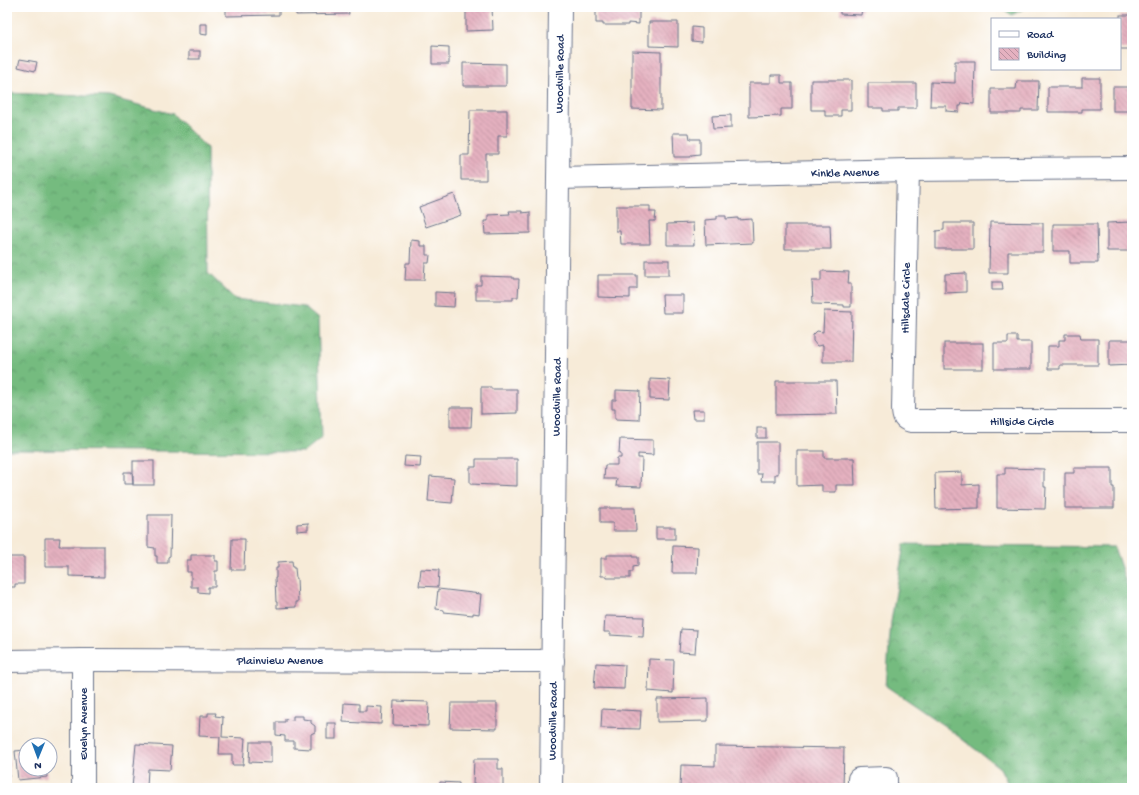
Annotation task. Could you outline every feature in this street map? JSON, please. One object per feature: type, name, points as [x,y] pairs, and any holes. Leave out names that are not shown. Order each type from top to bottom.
[{"type":"street","name":"Woodville Road","points":[[551,788],[560,7]]},
{"type":"street","name":"Kinkle Avenue","points":[[558,178],[908,170],[1132,168]]},
{"type":"street","name":"Hillsdale Circle","points":[[908,170],[902,409],[903,416],[906,420],[911,421]]},
{"type":"street","name":"Hillside Circle","points":[[911,421],[1132,421]]},
{"type":"street","name":"Evelyn Avenue","points":[[82,788],[83,660]]},
{"type":"street","name":"Plainview Avenue","points":[[7,661],[553,661]]},
{"type":"street","points":[[859,788],[859,779],[886,778],[886,788]]},
{"type":"green space","points":[[1000,7],[1027,7],[1012,15]]},
{"type":"green space","points":[[7,93],[109,97],[173,114],[207,148],[208,273],[235,299],[304,307],[318,319],[322,437],[304,452],[7,450]]},
{"type":"green space","points":[[904,544],[1114,547],[1132,600],[1132,788],[1010,788],[1000,768],[946,727],[886,686],[891,622]]},
{"type":"building","points":[[226,7],[279,7],[279,15],[226,16]]},
{"type":"building","points":[[296,7],[348,7],[349,14],[296,15]]},
{"type":"building","points":[[466,7],[492,7],[493,30],[466,31]]},
{"type":"building","points":[[596,7],[639,7],[639,24],[628,23],[628,25],[603,25],[603,23],[596,23]]},
{"type":"building","points":[[840,7],[862,7],[861,15],[840,14]]},
{"type":"building","points":[[1120,15],[1132,15],[1132,49],[1121,49]]},
{"type":"building","points":[[649,22],[678,22],[678,47],[649,46]]},
{"type":"building","points":[[200,24],[207,24],[207,35],[200,34]]},
{"type":"building","points":[[692,27],[702,28],[702,42],[692,41]]},
{"type":"building","points":[[432,46],[449,47],[449,64],[432,64]]},
{"type":"building","points":[[189,51],[200,51],[200,59],[189,59]]},
{"type":"building","points":[[632,51],[661,52],[661,110],[632,109]]},
{"type":"building","points":[[20,59],[37,62],[35,71],[18,67]]},
{"type":"building","points":[[955,61],[975,61],[974,104],[962,103],[961,106],[959,106],[959,112],[946,111],[946,106],[930,106],[931,82],[955,83]]},
{"type":"building","points":[[463,63],[506,64],[506,86],[463,86]]},
{"type":"building","points":[[771,75],[781,75],[781,83],[792,83],[792,109],[781,109],[781,116],[749,117],[749,83],[771,83]]},
{"type":"building","points":[[1082,78],[1100,78],[1100,109],[1082,109],[1082,112],[1048,112],[1048,87],[1082,87]]},
{"type":"building","points":[[811,80],[851,80],[851,110],[841,110],[841,116],[825,116],[825,110],[811,110]]},
{"type":"building","points":[[1017,81],[1039,81],[1038,110],[1021,110],[1021,113],[991,113],[991,89],[1016,89]]},
{"type":"building","points":[[868,83],[916,83],[916,108],[898,108],[898,111],[883,111],[883,108],[868,108]]},
{"type":"building","points":[[1113,87],[1132,87],[1132,111],[1113,111]]},
{"type":"building","points":[[470,110],[507,110],[507,136],[498,136],[498,154],[486,154],[486,180],[461,180],[461,155],[469,155]]},
{"type":"building","points":[[731,115],[731,128],[713,129],[712,116]]},
{"type":"building","points":[[673,133],[689,133],[690,139],[700,139],[700,154],[691,155],[691,157],[674,157]]},
{"type":"building","points":[[454,194],[461,215],[426,227],[419,207]]},
{"type":"building","points":[[616,206],[650,206],[650,212],[656,212],[655,221],[649,221],[650,244],[621,244],[620,231],[616,231]]},
{"type":"building","points":[[509,211],[522,211],[522,213],[530,212],[530,233],[485,234],[484,221],[488,221],[488,215],[510,214]]},
{"type":"building","points":[[717,216],[726,216],[726,219],[752,219],[753,243],[706,245],[705,220],[717,219]]},
{"type":"building","points":[[990,222],[1043,223],[1043,252],[1008,252],[1008,273],[989,273]]},
{"type":"building","points":[[1132,222],[1132,251],[1107,251],[1107,223]]},
{"type":"building","points":[[693,223],[694,245],[667,245],[667,224]]},
{"type":"building","points":[[944,223],[973,223],[973,249],[936,249],[936,231],[944,230]]},
{"type":"building","points":[[1053,224],[1097,224],[1098,263],[1070,263],[1070,251],[1053,251]]},
{"type":"building","points":[[785,225],[830,225],[831,249],[785,249]]},
{"type":"building","points":[[411,240],[420,241],[420,246],[426,246],[426,255],[430,255],[429,263],[425,263],[424,280],[405,280],[406,263],[410,263]]},
{"type":"building","points":[[645,260],[669,260],[669,275],[645,275]]},
{"type":"building","points":[[821,271],[849,272],[848,284],[851,284],[851,307],[844,307],[844,305],[813,304],[812,281],[821,281]]},
{"type":"building","points":[[966,273],[966,292],[945,293],[945,274]]},
{"type":"building","points":[[598,275],[637,275],[637,289],[630,289],[630,298],[598,297]]},
{"type":"building","points":[[481,276],[513,277],[513,279],[519,279],[518,297],[513,297],[513,300],[476,300],[476,285],[481,285]]},
{"type":"building","points":[[992,282],[1002,282],[1003,290],[992,290]]},
{"type":"building","points":[[435,292],[455,293],[454,307],[435,306]]},
{"type":"building","points":[[662,295],[683,295],[683,313],[663,313]]},
{"type":"building","points":[[824,311],[852,312],[851,362],[823,362],[823,345],[817,346],[813,341],[813,335],[817,331],[823,332]]},
{"type":"building","points":[[1065,334],[1080,334],[1081,339],[1098,339],[1098,365],[1060,365],[1060,369],[1048,369],[1048,346],[1059,346],[1059,340],[1065,340]]},
{"type":"building","points":[[1008,336],[1017,336],[1017,342],[1031,342],[1031,369],[994,369],[994,343],[1008,343]]},
{"type":"building","points":[[1109,340],[1132,340],[1132,365],[1109,366]]},
{"type":"building","points":[[944,343],[983,343],[983,369],[944,369]]},
{"type":"building","points":[[650,379],[670,380],[669,400],[650,399]]},
{"type":"building","points":[[776,381],[836,381],[837,414],[776,415]]},
{"type":"building","points":[[481,387],[491,387],[491,389],[517,389],[517,413],[481,414]]},
{"type":"building","points":[[616,390],[640,391],[639,420],[615,419],[615,409],[612,409],[612,400],[616,400]]},
{"type":"building","points":[[450,407],[472,407],[471,427],[450,427]]},
{"type":"building","points":[[692,410],[704,410],[704,419],[693,419]]},
{"type":"building","points":[[757,428],[766,428],[766,438],[757,438]]},
{"type":"building","points":[[620,439],[653,440],[653,455],[638,454],[638,458],[642,458],[641,487],[616,486],[617,479],[604,479],[605,465],[617,465],[617,458],[621,458],[621,454],[619,453]]},
{"type":"building","points":[[757,442],[778,442],[778,474],[775,474],[775,481],[761,481],[762,474],[757,474]]},
{"type":"building","points":[[797,451],[824,451],[824,458],[854,458],[855,485],[836,485],[836,492],[822,492],[822,485],[797,486]]},
{"type":"building","points":[[405,456],[421,457],[420,467],[404,466]]},
{"type":"building","points":[[476,459],[517,459],[517,486],[470,484],[470,467],[476,467]]},
{"type":"building","points":[[133,461],[154,461],[154,485],[133,485]]},
{"type":"building","points":[[1005,468],[1044,469],[1044,487],[1046,487],[1045,509],[997,508],[997,474],[1005,474]]},
{"type":"building","points":[[1074,468],[1112,468],[1114,508],[1065,508],[1065,473],[1074,473]]},
{"type":"building","points":[[124,472],[132,472],[133,484],[124,484]]},
{"type":"building","points":[[962,472],[962,485],[979,484],[979,508],[936,509],[935,473]]},
{"type":"building","points":[[430,476],[454,478],[452,503],[428,501]]},
{"type":"building","points":[[600,508],[635,508],[636,531],[613,531],[613,523],[600,523]]},
{"type":"building","points":[[148,515],[171,515],[170,556],[168,557],[168,563],[157,563],[155,548],[148,547]]},
{"type":"building","points":[[308,523],[308,530],[297,531],[297,524]]},
{"type":"building","points":[[656,527],[675,527],[675,539],[656,539]]},
{"type":"building","points":[[45,538],[60,538],[59,546],[104,546],[104,577],[69,576],[69,567],[45,567]]},
{"type":"building","points":[[232,539],[245,539],[244,570],[231,570]]},
{"type":"building","points":[[673,546],[698,547],[697,573],[672,573]]},
{"type":"building","points":[[191,555],[215,555],[215,561],[218,561],[218,571],[215,571],[215,587],[208,587],[208,593],[198,592],[198,587],[191,587],[191,572],[187,572],[187,560],[191,560]]},
{"type":"building","points":[[607,555],[633,555],[633,557],[638,557],[638,566],[633,567],[633,572],[630,572],[630,578],[607,578],[607,576],[601,576],[601,558],[607,558]]},
{"type":"building","points":[[7,557],[24,557],[24,584],[15,584],[15,587],[7,587]]},
{"type":"building","points":[[292,561],[297,578],[298,602],[296,602],[296,607],[277,608],[275,578],[276,568],[278,568],[278,562]]},
{"type":"building","points":[[421,569],[439,570],[438,587],[419,586]]},
{"type":"building","points":[[438,589],[481,594],[479,614],[473,613],[473,615],[444,612],[444,610],[436,609]]},
{"type":"building","points":[[605,616],[644,617],[643,637],[610,635],[610,632],[604,632]]},
{"type":"building","points":[[681,629],[697,630],[695,653],[679,652]]},
{"type":"building","points":[[649,659],[674,660],[673,693],[648,691]]},
{"type":"building","points":[[596,663],[625,665],[624,689],[594,688]]},
{"type":"building","points":[[708,698],[708,721],[657,722],[657,699]]},
{"type":"building","points":[[394,701],[429,702],[428,726],[393,725]]},
{"type":"building","points":[[344,703],[359,704],[359,711],[366,711],[366,706],[382,707],[381,724],[343,722]]},
{"type":"building","points":[[451,703],[497,703],[497,729],[450,728]]},
{"type":"building","points":[[602,709],[641,711],[640,729],[601,728]]},
{"type":"building","points":[[208,713],[216,713],[215,716],[223,717],[222,737],[245,738],[243,765],[232,765],[232,754],[219,754],[220,737],[199,736],[200,716],[208,716]]},
{"type":"building","points":[[293,716],[303,716],[303,719],[311,720],[311,723],[315,726],[315,732],[311,734],[311,749],[294,748],[294,741],[285,741],[285,736],[276,735],[276,722],[285,722],[285,719],[293,720]]},
{"type":"building","points":[[327,723],[336,723],[336,739],[327,739]]},
{"type":"building","points":[[250,742],[271,742],[271,763],[249,762]]},
{"type":"building","points":[[136,744],[172,746],[170,770],[148,769],[147,787],[150,788],[132,788]]},
{"type":"building","points":[[715,746],[844,748],[843,788],[680,788],[681,765],[715,766]]},
{"type":"building","points":[[15,751],[18,751],[18,777],[47,777],[18,780]]},
{"type":"building","points":[[7,754],[9,754],[9,776],[7,776]]},
{"type":"building","points":[[474,759],[498,759],[498,769],[503,769],[503,786],[473,784]]},
{"type":"building","points":[[440,782],[459,783],[459,788],[439,788]]}]
